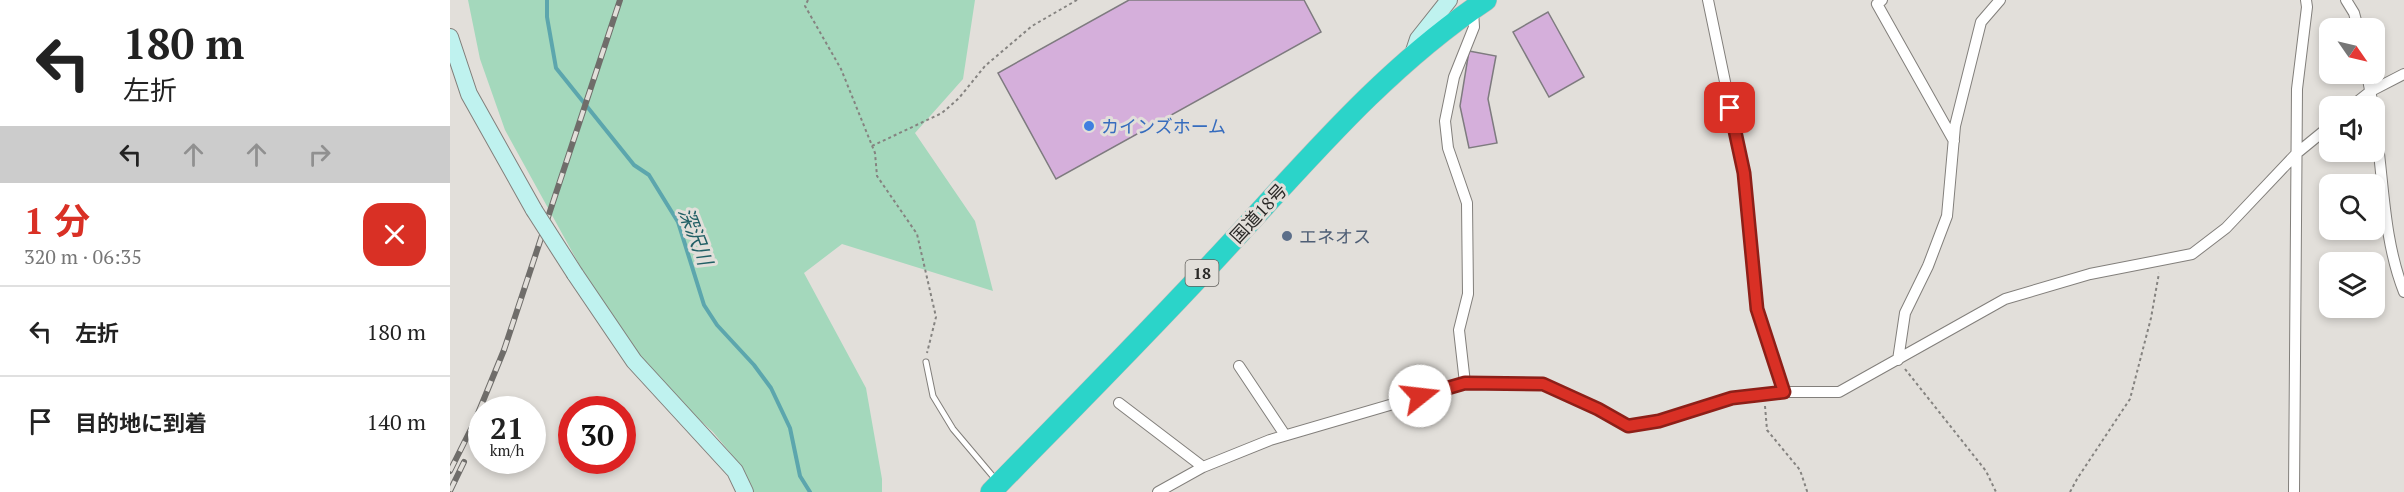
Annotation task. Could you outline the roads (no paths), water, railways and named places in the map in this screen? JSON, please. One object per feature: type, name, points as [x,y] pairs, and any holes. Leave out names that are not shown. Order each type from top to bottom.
[{"type":"highway","name":"国道18号","points":[[995,488],[1214,261],[1377,87],[1413,54],[1477,3]]},
{"type":"street","points":[[1413,54],[1418,39],[1449,0]]},
{"type":"street","points":[[1708,0],[1744,173],[1757,309],[1784,392]]},
{"type":"street","points":[[1882,0],[1877,4],[1954,141]]},
{"type":"street","points":[[1898,360],[1905,313],[1928,266],[1947,216],[1955,126],[1982,22],[2000,0]]},
{"type":"street","points":[[2294,492],[2297,89],[2306,0]]},
{"type":"street","points":[[2346,0],[2355,18]]},
{"type":"street","points":[[1465,383],[1459,330],[1468,294],[1467,203],[1448,147],[1445,121],[1454,77],[1474,27],[1477,3]]},
{"type":"street","points":[[450,37],[469,94],[534,210],[575,274],[634,361],[735,471],[745,492]]},
{"type":"street","points":[[2365,96],[2404,74]]},
{"type":"street","points":[[2369,84],[2372,96]]},
{"type":"street","points":[[1158,492],[1203,467],[1285,435],[1465,383],[1543,384],[1598,409],[1628,426],[1659,421],[1732,398],[1784,392],[1839,392],[2005,299],[2090,274],[2192,254],[2226,228],[2297,153],[2319,135]]},
{"type":"street","points":[[2381,162],[2386,222],[2397,274],[2404,292]]},
{"type":"street","points":[[1239,366],[1285,435]]},
{"type":"street","points":[[1119,403],[1203,467]]},
{"type":"lane","points":[[926,362],[933,396],[953,429],[995,488]]},
{"type":"waterway","name":"深沢川","points":[[547,0],[547,17],[556,68],[634,165],[649,175],[678,222],[704,305],[717,325],[754,365],[771,388],[790,428],[800,476],[810,492]]},
{"type":"railway","points":[[450,471],[474,423],[504,350],[620,0]]},
{"type":"railway","points":[[450,491],[464,462]]},
{"type":"place","name":"カインズホーム","points":[[1089,126]]},
{"type":"place","name":"エネオス","points":[[1287,236]]}]
